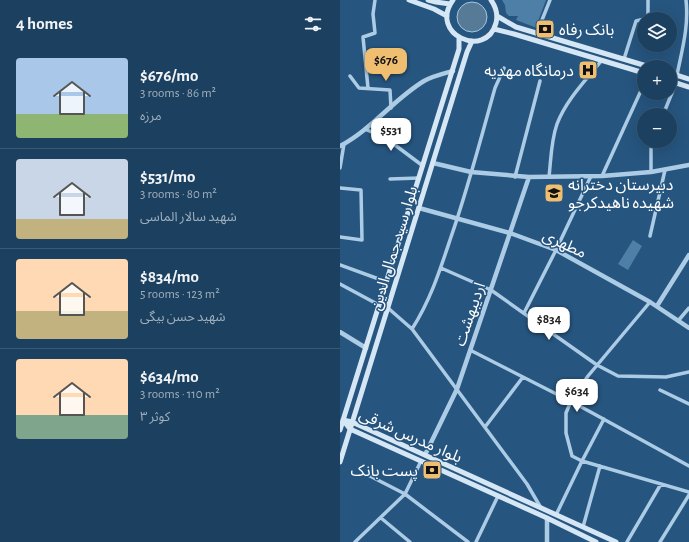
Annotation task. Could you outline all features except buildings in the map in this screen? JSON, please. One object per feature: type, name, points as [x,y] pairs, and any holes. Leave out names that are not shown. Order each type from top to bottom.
[{"type":"main road","points":[[409,0],[434,9],[447,16]]},
{"type":"main road","points":[[428,0],[436,2],[452,2],[447,16],[447,22],[452,31],[459,38],[472,42],[485,38],[494,29],[497,16],[491,0]]},
{"type":"main road","points":[[497,16],[516,26],[637,63]]},
{"type":"main road","points":[[494,29],[637,71]]},
{"type":"main road","name":"بلوار سید جمال الدین","points":[[340,430],[342,419],[366,348],[453,71],[459,49],[459,38]]},
{"type":"main road","name":"بلوار سید جمال الدین","points":[[340,462],[467,52],[472,42]]},
{"type":"main road","points":[[677,75],[689,79]]},
{"type":"main road","points":[[677,83],[689,87]]},
{"type":"main road","points":[[394,258],[402,261]]},
{"type":"main road","name":"بلوار مدرس شرقی","points":[[342,419],[352,422],[616,542]]},
{"type":"main road","name":"بلوار مدرس شرقی","points":[[342,419],[350,429],[547,518],[596,542]]},
{"type":"main road","points":[[421,461],[425,455]]},
{"type":"street","points":[[368,88],[363,37],[375,33],[373,14],[375,0]]},
{"type":"street","points":[[540,25],[550,0]]},
{"type":"street","points":[[647,12],[648,0]]},
{"type":"street","points":[[677,75],[684,44],[688,15],[686,0]]},
{"type":"street","points":[[624,59],[637,21]]},
{"type":"street","points":[[550,177],[553,141],[561,116],[571,98],[602,60]]},
{"type":"street","points":[[412,329],[424,310],[435,287],[471,172],[495,88],[504,68]]},
{"type":"street","points":[[340,168],[342,145],[365,129],[423,82],[435,76],[453,71]]},
{"type":"street","points":[[350,76],[359,88],[390,90],[390,108]]},
{"type":"street","points":[[516,177],[540,81]]},
{"type":"street","points":[[602,176],[637,99]]},
{"type":"street","points":[[365,129],[387,139],[423,166]]},
{"type":"street","points":[[651,148],[651,172]]},
{"type":"street","points":[[433,163],[471,172],[529,178],[602,176],[651,172],[689,165]]},
{"type":"street","points":[[650,236],[665,170]]},
{"type":"street","points":[[524,313],[591,176]]},
{"type":"street","points":[[390,179],[419,178]]},
{"type":"street","name":"اردیبهشت","points":[[425,455],[457,389],[529,178]]},
{"type":"street","points":[[340,188],[361,190],[362,240],[340,237]]},
{"type":"street","name":"مطهری","points":[[419,208],[510,233],[556,250],[650,302],[689,328]]},
{"type":"street","points":[[656,306],[687,262],[689,255]]},
{"type":"street","points":[[340,265],[387,282]]},
{"type":"street","points":[[441,268],[491,290],[597,366],[618,376],[666,377],[689,372]]},
{"type":"street","points":[[340,284],[379,305]]},
{"type":"street","points":[[650,302],[570,401],[566,413],[566,433],[572,456],[582,461],[661,484],[689,494],[660,542]]},
{"type":"street","points":[[388,308],[412,329],[527,484],[542,508]]},
{"type":"street","points":[[678,321],[689,308]]},
{"type":"street","points":[[340,332],[366,348]]},
{"type":"street","points":[[470,350],[604,419],[689,466]]},
{"type":"street","points":[[485,427],[523,377]]},
{"type":"street","points":[[660,390],[689,404]]},
{"type":"street","points":[[556,515],[604,419]]},
{"type":"street","points":[[355,542],[405,494],[421,461]]},
{"type":"street","points":[[583,527],[600,466]]},
{"type":"street","points":[[368,475],[405,494],[468,542]]},
{"type":"street","points":[[627,542],[661,484]]},
{"type":"street","points":[[476,542],[498,496]]},
{"type":"street","points":[[381,518],[410,542]]},
{"type":"street","points":[[547,518],[547,542]]},
{"type":"water","points":[[472,2],[483,6],[487,17],[483,28],[472,32],[461,28],[457,17],[461,6]]},
{"type":"place","name":"بانک رفاه","points":[[545,29]]},
{"type":"place","name":"درمانگاه مهدیه","points":[[588,70]]},
{"type":"place","name":"دبیرستان دخترانه شهیده ناهیدکرجو","points":[[554,193]]},
{"type":"place","name":"پست بانک","points":[[432,470]]}]
